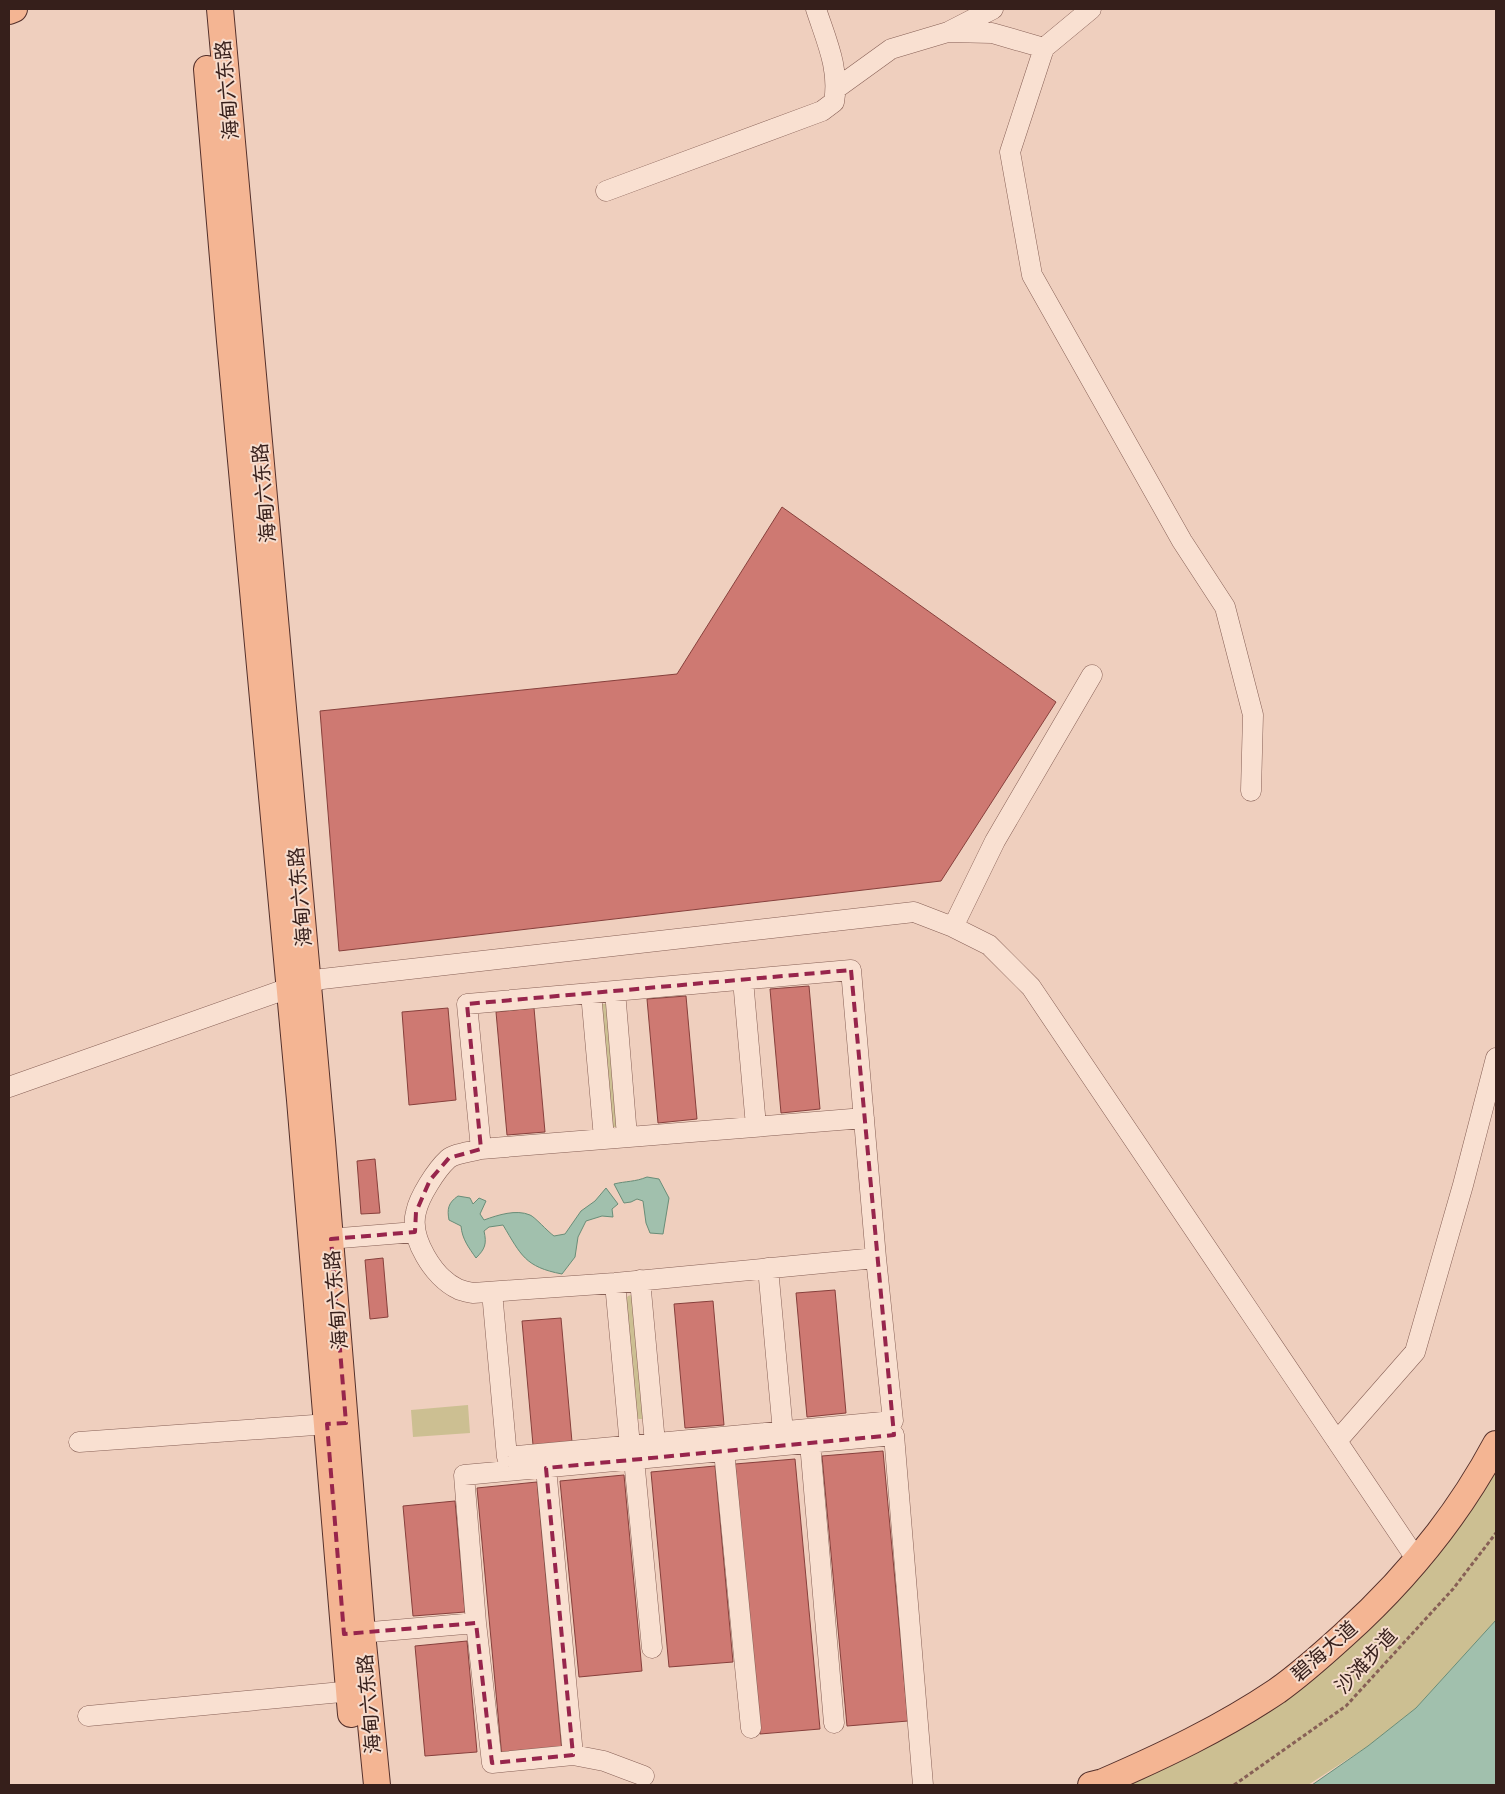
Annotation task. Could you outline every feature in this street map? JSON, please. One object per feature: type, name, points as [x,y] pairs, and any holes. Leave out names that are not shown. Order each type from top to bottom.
[{"type":"main road","points":[[9,11],[14,9]]},
{"type":"main road","name":"海甸六东路","points":[[202,9],[230,341],[299,985]]},
{"type":"main road","name":"海甸六东路","points":[[220,9],[358,1690],[358,1785]]},
{"type":"main road","name":"碧海大道","points":[[1091,1785],[1192,1742],[1278,1690],[1309,1666],[1362,1619],[1417,1560],[1458,1506],[1496,1444]]},
{"type":"main road","name":"碧海大道","points":[[1117,1785],[1199,1747],[1246,1720],[1297,1686],[1337,1654],[1398,1597],[1439,1548],[1464,1514],[1496,1464]]},
{"type":"main road","name":"海甸六东路","points":[[358,1690],[377,1785]]},
{"type":"street","points":[[606,191],[822,111],[834,102],[837,88],[836,72],[816,9]]},
{"type":"street","points":[[837,88],[891,49],[948,32],[993,9]]},
{"type":"street","points":[[1083,12],[1044,48],[1010,152],[1032,275],[1182,541],[1225,607],[1253,715],[1251,791]]},
{"type":"street","points":[[948,32],[992,33],[1044,48]]},
{"type":"street","points":[[952,927],[995,841],[1092,676]]},
{"type":"street","points":[[9,1088],[299,985],[322,979],[914,912],[952,927],[989,945],[1031,987],[1417,1560]]},
{"type":"street","points":[[481,1149],[467,1004],[851,970],[893,1428],[923,1785]]},
{"type":"street","points":[[744,980],[756,1126]]},
{"type":"street","points":[[615,991],[627,1136]]},
{"type":"street","points":[[591,993],[604,1138]]},
{"type":"street","points":[[1337,1441],[1415,1352],[1463,1184],[1496,1058]]},
{"type":"street","points":[[864,1118],[481,1149],[449,1158],[430,1180],[416,1212],[415,1232],[417,1240],[436,1272],[457,1289],[473,1293],[876,1258]]},
{"type":"street","points":[[321,1240],[415,1232]]},
{"type":"street","points":[[768,1268],[783,1432]]},
{"type":"street","points":[[640,1280],[655,1443]]},
{"type":"street","points":[[615,1282],[652,1648]]},
{"type":"street","points":[[492,1292],[507,1457],[724,1451],[810,1443],[893,1428]]},
{"type":"street","points":[[79,1442],[336,1424]]},
{"type":"street","points":[[644,1776],[604,1761],[573,1754],[492,1763],[476,1623],[464,1475],[546,1468],[632,1453],[655,1443],[783,1432],[893,1428]]},
{"type":"street","points":[[810,1443],[834,1723]]},
{"type":"street","points":[[724,1451],[751,1728]]},
{"type":"street","points":[[546,1468],[573,1754]]},
{"type":"street","points":[[353,1633],[476,1623]]},
{"type":"street","points":[[88,1716],[358,1690]]},
{"type":"path","name":"沙滩步道","points":[[1234,1785],[1346,1706],[1453,1589],[1496,1533]]},
{"type":"highlighted area","points":[[851,970],[894,1435],[546,1468],[573,1755],[492,1763],[476,1623],[344,1634],[327,1424],[346,1423],[331,1239],[415,1232],[416,1212],[430,1180],[449,1158],[481,1149],[467,1004]]},
{"type":"shaded area","points":[[602,1004],[607,1004],[618,1127],[611,1127]]},
{"type":"shaded area","points":[[647,1177],[659,1179],[669,1198],[663,1234],[650,1233],[646,1223],[643,1201],[637,1199],[624,1203],[614,1184]]},
{"type":"shaded area","points":[[606,1188],[618,1204],[612,1209],[613,1217],[602,1216],[586,1221],[578,1237],[575,1257],[562,1274],[540,1268],[525,1258],[503,1225],[489,1227],[484,1231],[484,1246],[476,1258],[464,1239],[461,1226],[449,1220],[449,1206],[458,1196],[470,1198],[473,1204],[479,1198],[486,1201],[480,1214],[484,1220],[507,1213],[525,1213],[532,1216],[554,1236],[565,1234],[581,1211],[595,1201]]},
{"type":"shaded area","points":[[631,1295],[635,1296],[645,1419],[637,1419],[625,1300]]},
{"type":"shaded area","points":[[468,1405],[470,1433],[413,1437],[411,1410]]},
{"type":"shaded area","points":[[1496,1462],[1496,1620],[1416,1708],[1368,1746],[1308,1785],[1117,1785],[1274,1703]]},
{"type":"shaded area","points":[[1496,1620],[1496,1785],[1312,1785],[1368,1746],[1416,1708]]},
{"type":"building","points":[[782,507],[1056,702],[941,881],[339,951],[320,711],[677,674]]},
{"type":"building","points":[[809,986],[820,1109],[781,1113],[770,989]]},
{"type":"building","points":[[686,996],[697,1119],[658,1123],[647,999]]},
{"type":"building","points":[[448,1008],[456,1100],[409,1105],[402,1012]]},
{"type":"building","points":[[534,1008],[545,1132],[507,1135],[496,1012]]},
{"type":"building","points":[[375,1159],[380,1213],[361,1214],[357,1161]]},
{"type":"building","points":[[383,1258],[388,1317],[370,1319],[365,1260]]},
{"type":"building","points":[[835,1290],[846,1413],[807,1417],[796,1293]]},
{"type":"building","points":[[713,1301],[724,1425],[685,1428],[674,1304]]},
{"type":"building","points":[[561,1318],[572,1442],[533,1445],[522,1321]]},
{"type":"building","points":[[883,1451],[908,1721],[847,1726],[822,1456]]},
{"type":"building","points":[[795,1459],[820,1729],[760,1734],[735,1464]]},
{"type":"building","points":[[715,1466],[733,1662],[669,1667],[651,1472]]},
{"type":"building","points":[[624,1475],[642,1671],[579,1677],[560,1481]]},
{"type":"building","points":[[537,1482],[562,1752],[502,1758],[477,1488]]},
{"type":"building","points":[[455,1501],[465,1612],[413,1616],[403,1506]]},
{"type":"building","points":[[467,1641],[477,1752],[425,1756],[415,1646]]}]
